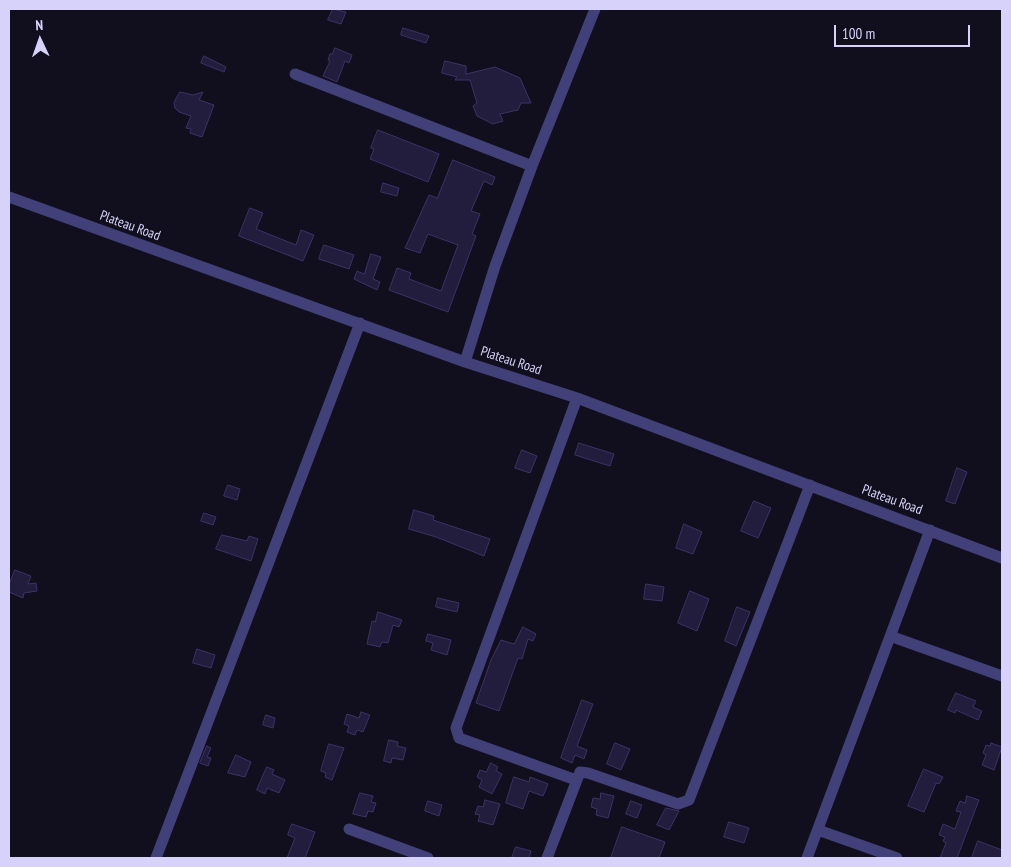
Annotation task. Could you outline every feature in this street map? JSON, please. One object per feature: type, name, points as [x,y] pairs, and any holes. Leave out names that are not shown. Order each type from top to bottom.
[{"type":"street","points":[[465,362],[495,266],[594,9]]},
{"type":"street","points":[[295,74],[532,166]]},
{"type":"street","name":"Plateau Road","points":[[9,197],[465,362],[577,398],[1002,558]]},
{"type":"street","points":[[156,858],[360,323]]},
{"type":"street","points":[[576,780],[459,738],[456,728],[577,398]]},
{"type":"street","points":[[547,858],[580,772],[588,773],[678,804],[690,800],[810,485]]},
{"type":"street","points":[[807,858],[930,530]]},
{"type":"street","points":[[890,636],[1002,676]]},
{"type":"street","points":[[349,829],[428,858]]},
{"type":"street","points":[[818,830],[897,858]]},
{"type":"building","points":[[333,9],[346,12],[341,24],[328,20]]},
{"type":"building","points":[[403,28],[429,36],[426,43],[401,35]]},
{"type":"building","points":[[335,48],[352,55],[349,63],[345,61],[337,82],[323,76],[330,61],[328,60],[330,54],[332,54]]},
{"type":"building","points":[[204,56],[226,67],[224,72],[201,63]]},
{"type":"building","points":[[445,61],[466,66],[466,74],[495,67],[520,78],[531,103],[521,103],[518,110],[500,114],[503,121],[493,124],[477,116],[473,106],[477,103],[470,80],[455,80],[457,77],[442,73]]},
{"type":"building","points":[[180,92],[193,95],[203,92],[199,100],[214,105],[202,137],[190,133],[191,129],[186,128],[191,116],[179,112],[175,108],[174,103]]},
{"type":"building","points":[[378,130],[439,154],[428,182],[370,159],[374,149],[371,148]]},
{"type":"building","points":[[453,160],[495,177],[492,185],[484,181],[471,211],[480,214],[472,234],[476,236],[448,312],[389,290],[397,268],[411,273],[409,279],[441,291],[458,245],[428,234],[420,253],[405,248],[429,195],[437,198]]},
{"type":"building","points":[[383,183],[399,188],[397,196],[381,192]]},
{"type":"building","points":[[250,208],[263,213],[256,229],[296,245],[301,230],[314,235],[303,261],[239,236]]},
{"type":"building","points":[[324,245],[354,255],[349,269],[319,259]]},
{"type":"building","points":[[371,254],[381,257],[373,279],[380,282],[377,290],[354,279],[357,271],[364,274]]},
{"type":"building","points":[[579,443],[614,454],[610,466],[575,455]]},
{"type":"building","points":[[522,450],[537,456],[530,473],[515,468]]},
{"type":"building","points":[[957,468],[967,472],[955,504],[946,501]]},
{"type":"building","points":[[228,485],[240,489],[237,500],[224,496]]},
{"type":"building","points":[[754,501],[771,508],[758,538],[741,531]]},
{"type":"building","points":[[414,510],[434,516],[433,520],[490,539],[484,556],[436,537],[409,529]]},
{"type":"building","points":[[204,513],[216,517],[213,525],[201,521]]},
{"type":"building","points":[[684,524],[702,532],[693,554],[676,548]]},
{"type":"building","points":[[222,535],[247,541],[249,536],[258,539],[251,561],[216,549]]},
{"type":"building","points":[[15,570],[31,576],[28,584],[36,583],[37,591],[24,593],[23,598],[9,592],[9,585]]},
{"type":"building","points":[[646,584],[664,587],[662,601],[644,599]]},
{"type":"building","points":[[690,591],[709,599],[697,631],[678,623]]},
{"type":"building","points":[[438,598],[459,603],[457,612],[436,607]]},
{"type":"building","points":[[737,607],[750,612],[736,646],[725,641]]},
{"type":"building","points":[[378,612],[402,620],[399,627],[393,625],[388,643],[382,642],[380,647],[367,644],[372,621],[375,622]]},
{"type":"building","points":[[523,627],[536,634],[533,641],[528,639],[522,659],[518,658],[499,711],[476,703],[491,660],[501,640],[514,644]]},
{"type":"building","points":[[428,634],[451,640],[447,655],[431,650],[433,643],[426,641]]},
{"type":"building","points":[[197,649],[215,655],[211,668],[193,663]]},
{"type":"building","points":[[956,693],[976,701],[973,707],[982,711],[978,720],[956,710],[955,713],[948,710]]},
{"type":"building","points":[[582,700],[593,704],[577,746],[587,750],[584,759],[575,755],[572,763],[561,758]]},
{"type":"building","points":[[361,712],[370,715],[363,732],[357,730],[355,735],[347,732],[349,726],[344,724],[347,714],[359,718]]},
{"type":"building","points":[[266,715],[275,718],[273,728],[263,725]]},
{"type":"building","points":[[389,740],[398,742],[397,746],[406,748],[403,760],[392,758],[391,763],[384,761]]},
{"type":"building","points":[[615,743],[630,749],[621,770],[607,764]]},
{"type":"building","points":[[991,743],[1002,747],[994,770],[982,765],[986,755],[983,753],[986,745],[990,746]]},
{"type":"building","points":[[329,744],[344,748],[332,780],[325,777],[326,773],[321,771]]},
{"type":"building","points":[[207,746],[211,748],[207,757],[211,758],[208,766],[200,763]]},
{"type":"building","points":[[236,755],[251,762],[245,777],[228,773]]},
{"type":"building","points":[[491,763],[498,767],[496,771],[502,774],[492,794],[479,787],[482,780],[477,777],[480,770],[486,772]]},
{"type":"building","points":[[267,767],[274,770],[272,774],[285,780],[279,793],[267,788],[265,794],[257,790]]},
{"type":"building","points":[[924,769],[943,777],[939,784],[936,783],[924,812],[908,806]]},
{"type":"building","points":[[514,777],[529,782],[530,777],[548,784],[543,796],[529,791],[523,809],[506,803]]},
{"type":"building","points":[[360,793],[373,796],[371,802],[376,803],[373,812],[368,811],[366,817],[353,814]]},
{"type":"building","points":[[601,793],[614,796],[608,818],[596,815],[597,809],[591,807],[593,798],[600,799]]},
{"type":"building","points":[[967,796],[979,800],[957,858],[940,858],[946,843],[943,841],[945,837],[939,835],[943,824],[955,829],[961,812],[956,811],[960,801],[965,803]]},
{"type":"building","points":[[485,800],[500,804],[493,825],[478,821],[480,815],[475,814],[478,806],[483,807]]},
{"type":"building","points":[[428,801],[442,805],[439,816],[425,811]]},
{"type":"building","points":[[631,801],[642,805],[637,818],[626,814]]},
{"type":"building","points":[[666,808],[679,811],[669,830],[657,825]]},
{"type":"building","points":[[729,822],[749,828],[744,843],[724,837]]},
{"type":"building","points":[[292,824],[315,832],[305,858],[287,858],[295,838],[288,835]]},
{"type":"building","points":[[622,827],[665,842],[659,858],[611,858]]},
{"type":"building","points":[[978,841],[1002,850],[1002,858],[972,858]]},
{"type":"building","points":[[516,847],[531,851],[529,858],[512,858]]}]
